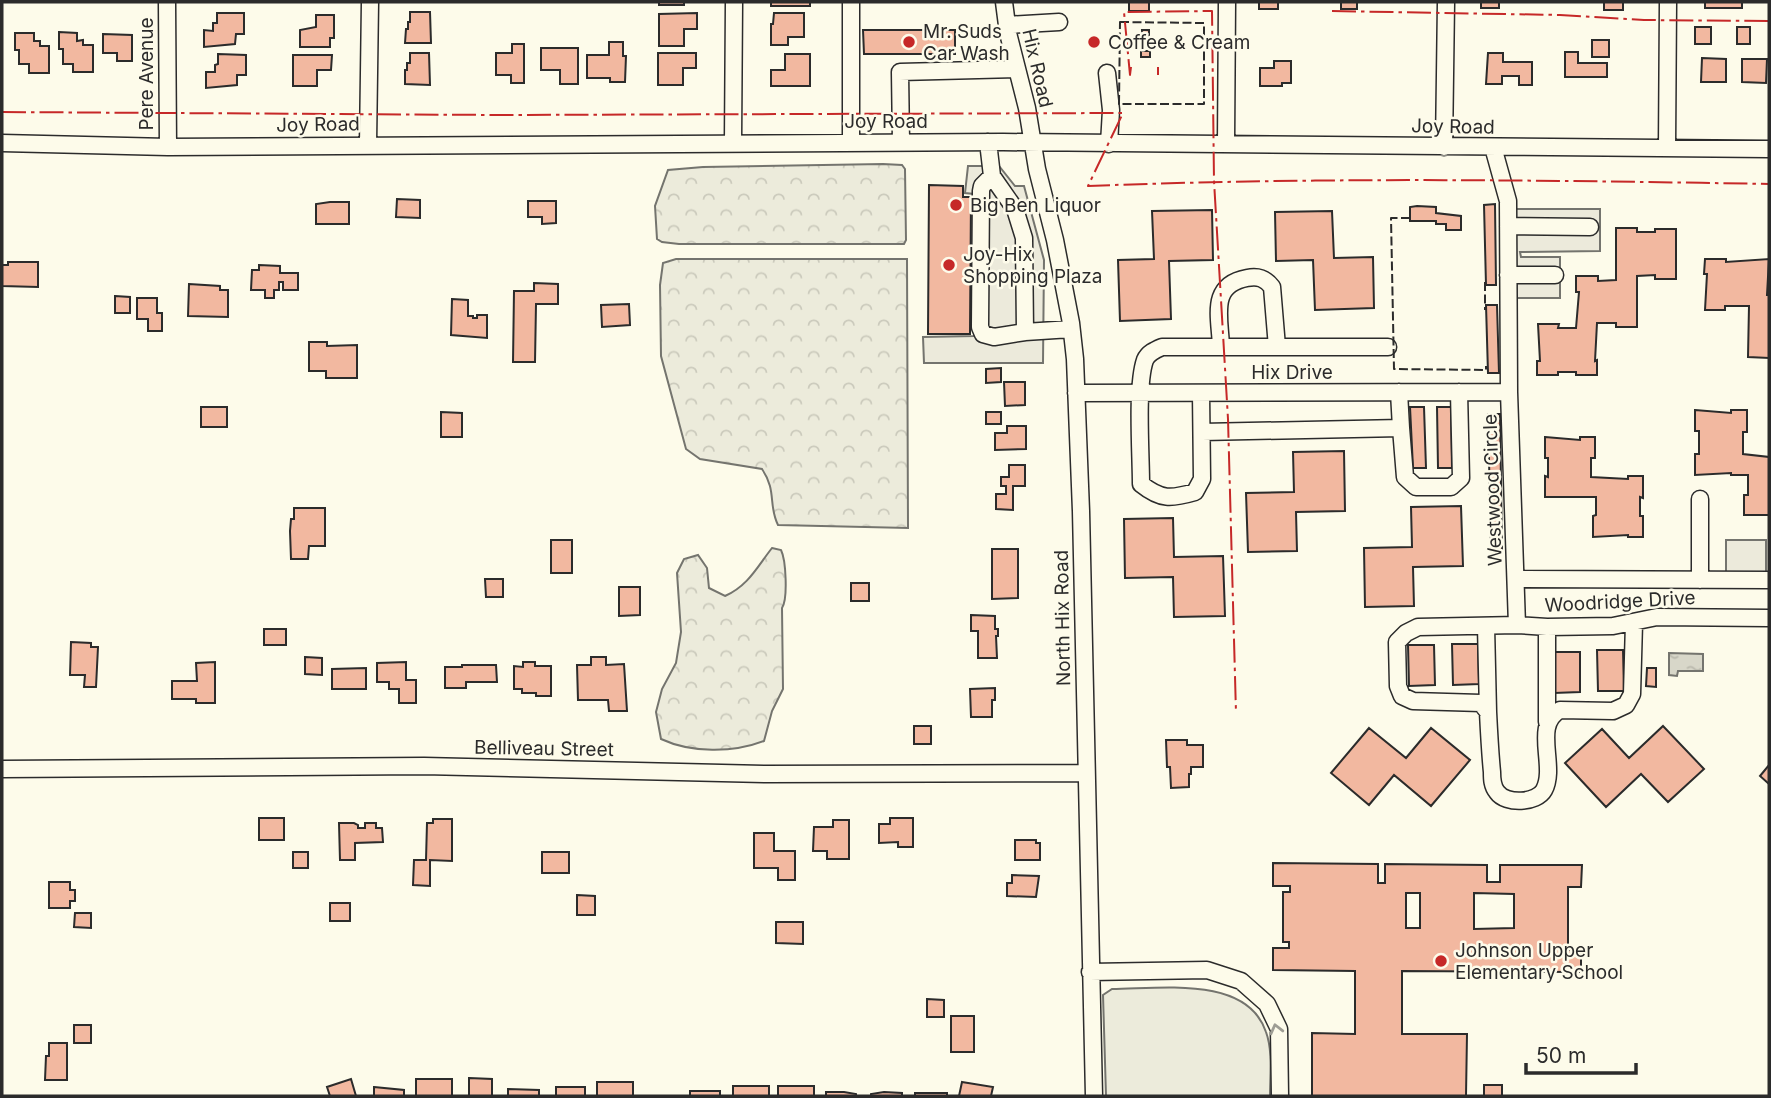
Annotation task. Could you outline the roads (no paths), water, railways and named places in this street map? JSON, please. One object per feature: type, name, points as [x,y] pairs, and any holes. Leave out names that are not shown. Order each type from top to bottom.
[{"type":"street","name":"Pere Avenue","points":[[167,2],[168,147]]},
{"type":"street","points":[[368,144],[370,2]]},
{"type":"street","points":[[733,142],[734,2]]},
{"type":"street","points":[[851,2],[851,142]]},
{"type":"street","name":"Hix Road","points":[[1004,2],[1033,143]]},
{"type":"street","points":[[1226,143],[1227,2]]},
{"type":"street","points":[[1444,147],[1446,2]]},
{"type":"street","points":[[1667,148],[1668,2]]},
{"type":"street","points":[[1007,25],[1059,22]]},
{"type":"street","points":[[901,142],[900,72],[1017,69]]},
{"type":"street","points":[[1107,72],[1111,110],[1109,144]]},
{"type":"street","name":"Joy Road","points":[[2,143],[168,147],[988,142],[1769,149]]},
{"type":"street","points":[[988,142],[992,176],[1015,209],[1024,238],[1025,332]]},
{"type":"street","name":"North Hix Road","points":[[1033,143],[1055,240],[1071,329],[1076,393],[1094,1096]]},
{"type":"street","name":"Westwood Circle","points":[[1493,147],[1508,201],[1509,392],[1516,579],[1769,580]]},
{"type":"street","points":[[992,176],[982,186],[981,191],[980,327],[983,334],[994,337],[1071,329]]},
{"type":"street","points":[[1508,226],[1590,227]]},
{"type":"street","points":[[1507,275],[1555,275]]},
{"type":"street","points":[[1222,347],[1219,297],[1224,288],[1233,282],[1258,277],[1272,287],[1277,347]]},
{"type":"street","points":[[1201,393],[1202,479],[1195,492],[1173,498],[1153,494],[1141,484],[1141,393],[1146,359],[1152,351],[1162,347],[1388,347]]},
{"type":"street","points":[[1399,392],[1405,477],[1416,487],[1451,487],[1461,478],[1459,392]]},
{"type":"street","name":"Hix Drive","points":[[1076,393],[1509,392]]},
{"type":"street","points":[[1202,432],[1401,428]]},
{"type":"street","points":[[1700,499],[1700,580]]},
{"type":"street","name":"Woodridge Drive","points":[[1516,579],[1517,625],[1613,626],[1657,617],[1769,618]]},
{"type":"street","points":[[1547,722],[1553,713],[1560,710],[1613,711],[1626,705],[1632,694],[1634,623]]},
{"type":"street","points":[[1488,712],[1481,703],[1413,701],[1402,696],[1398,686],[1397,642],[1418,627],[1517,625]]},
{"type":"street","points":[[1486,626],[1492,782],[1497,793],[1506,800],[1532,800],[1542,793],[1547,783],[1547,627]]},
{"type":"street","name":"Belliveau Street","points":[[2,769],[424,766],[766,774],[1086,773]]},
{"type":"street","points":[[1090,972],[1207,970],[1241,981],[1267,1004],[1279,1029],[1280,1096]]},
{"type":"water","points":[[1669,653],[1703,654],[1703,671],[1678,671],[1677,676],[1669,675]]},
{"type":"place","name":"Mr. Suds Car Wash","points":[[909,42]]},
{"type":"place","name":"Coffee & Cream","points":[[1094,42]]},
{"type":"place","name":"Big Ben Liquor","points":[[956,205]]},
{"type":"place","name":"Joy-Hix Shopping Plaza","points":[[949,265]]},
{"type":"place","name":"Johnson Upper Elementary School","points":[[1441,961]]}]
